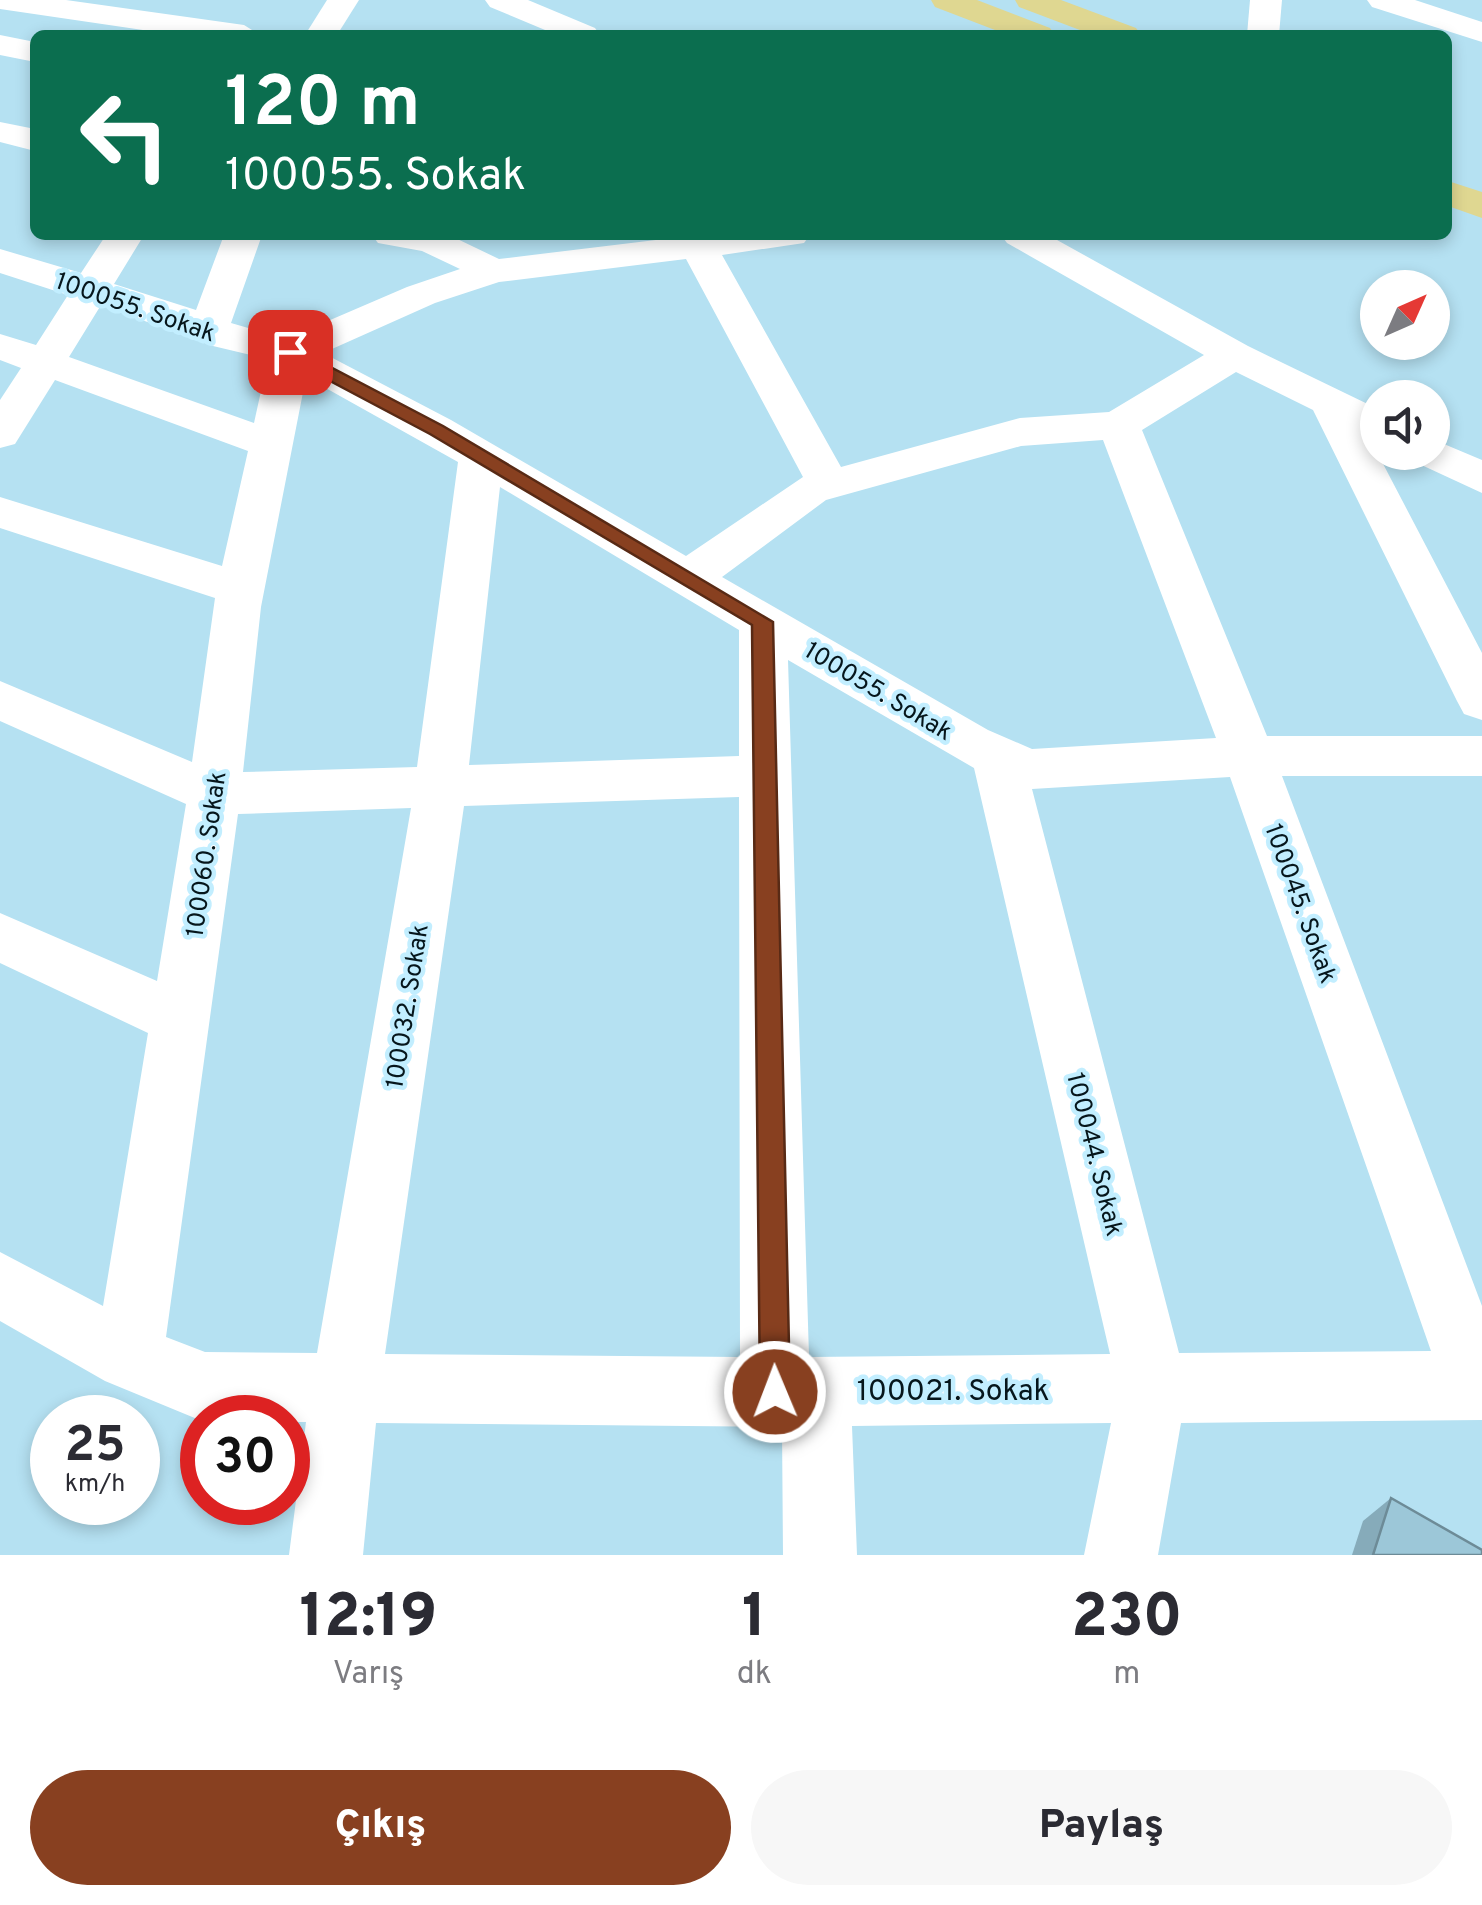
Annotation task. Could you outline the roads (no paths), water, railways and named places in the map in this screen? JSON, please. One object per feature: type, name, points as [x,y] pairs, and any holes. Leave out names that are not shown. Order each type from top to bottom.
[{"type":"main road","points":[[947,0],[1025,30]]},
{"type":"main road","points":[[1031,0],[1111,30]]},
{"type":"main road","points":[[1452,160],[1482,171]]},
{"type":"main road","points":[[1452,194],[1482,206]]},
{"type":"street","points":[[0,0],[209,30]]},
{"type":"street","points":[[325,30],[343,0]]},
{"type":"street","points":[[501,0],[572,30]]},
{"type":"street","points":[[1263,30],[1266,0]]},
{"type":"street","points":[[1383,0],[1482,32]]},
{"type":"street","points":[[0,45],[30,51]]},
{"type":"street","points":[[0,132],[30,139]]},
{"type":"street","points":[[0,434],[123,240]]},
{"type":"street","points":[[209,326],[241,240]]},
{"type":"street","points":[[424,240],[494,271]]},
{"type":"street","points":[[290,352],[421,296],[494,271],[756,240]]},
{"type":"street","points":[[1029,240],[1234,355],[1360,417]]},
{"type":"street","points":[[699,248],[829,484]]},
{"type":"street","name":"100055. Sokak","points":[[0,260],[209,326],[227,337],[290,352],[482,457],[970,744],[1028,769],[1248,756],[1482,756]]},
{"type":"street","points":[[0,346],[268,443]]},
{"type":"street","name":"100060. Sokak","points":[[129,1356],[241,589],[268,443],[290,352]]},
{"type":"street","points":[[688,578],[810,490],[1020,432],[1119,424],[1234,355]]},
{"type":"street","points":[[1330,403],[1482,701]]},
{"type":"street","name":"100045. Sokak","points":[[1119,424],[1248,756],[1480,1385]]},
{"type":"street","name":"100032. Sokak","points":[[326,1555],[345,1390],[441,784],[482,457]]},
{"type":"street","points":[[1450,462],[1482,478]]},
{"type":"street","points":[[0,512],[241,589]]},
{"type":"street","points":[[762,622],[795,1392],[820,1555]]},
{"type":"street","points":[[0,700],[214,794],[766,776]]},
{"type":"street","name":"100044. Sokak","points":[[998,756],[1154,1388],[1121,1555]]},
{"type":"street","points":[[0,938],[181,1020]]},
{"type":"street","name":"100021. Sokak","points":[[0,1285],[129,1356],[205,1387],[795,1392],[1480,1385]]}]
